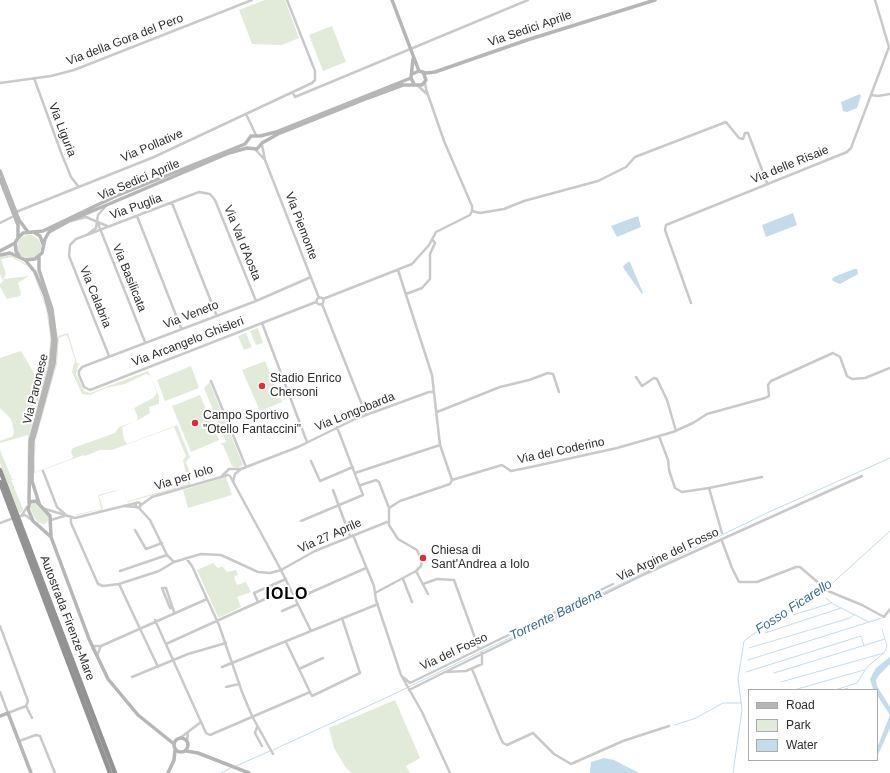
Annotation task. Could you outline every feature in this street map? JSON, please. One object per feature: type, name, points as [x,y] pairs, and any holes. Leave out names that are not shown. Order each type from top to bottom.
[{"type":"highway","name":"Autostrada Firenze-Mare","points":[[0,470],[115,773]]},
{"type":"highway","name":"Autostrada Firenze-Mare","points":[[0,482],[110,773]]},
{"type":"main road","points":[[392,0],[413,58],[426,81],[435,72]]},
{"type":"main road","name":"Via Sedici Aprile","points":[[435,72],[527,40],[655,0]]},
{"type":"main road","points":[[413,58],[412,76],[415,85]]},
{"type":"main road","points":[[253,149],[248,142],[256,135],[276,132],[421,72],[435,72]]},
{"type":"main road","name":"Via Sedici Aprile","points":[[39,257],[43,251],[45,239],[51,230],[69,221],[229,153],[247,148],[253,149],[278,134],[368,98],[403,85],[422,85],[426,81]]},
{"type":"main road","points":[[256,135],[262,144]]},
{"type":"main road","name":"Via Sedici Aprile","points":[[28,232],[35,233],[44,231],[116,196],[248,142]]},
{"type":"main road","points":[[0,171],[15,214],[18,228],[16,251],[20,257]]},
{"type":"main road","points":[[0,179],[15,214],[21,225],[28,232],[18,238]]},
{"type":"main road","points":[[35,233],[40,236],[44,244]]},
{"type":"main road","points":[[0,251],[16,244]]},
{"type":"main road","points":[[0,254],[10,253],[25,260],[31,261],[39,257]]},
{"type":"main road","name":"Via Paronese","points":[[39,257],[38,270],[52,309],[56,340],[54,364],[33,441],[32,481],[40,504],[50,516],[50,522]]},
{"type":"main road","name":"Via Paronese","points":[[25,260],[35,272],[45,296],[50,315],[53,340],[50,367],[30,441],[28,505]]},
{"type":"main road","points":[[40,504],[33,500],[28,505],[33,521],[51,536]]},
{"type":"main road","points":[[37,525],[44,527],[50,522]]},
{"type":"main road","points":[[50,522],[51,536],[97,659],[108,679],[125,701],[138,715],[166,736],[176,741],[187,741],[188,746],[198,753],[249,773]]},
{"type":"main road","points":[[0,716],[8,713],[31,773]]},
{"type":"main road","points":[[168,773],[174,760],[176,741]]},
{"type":"main road","points":[[174,760],[184,752],[188,746]]},
{"type":"main road","points":[[175,750],[198,753]]},
{"type":"street","name":"Via della Gora del Pero","points":[[0,83],[58,75],[77,69],[252,0]]},
{"type":"street","name":"Via Pollative","points":[[0,224],[15,214],[78,186],[153,157],[306,87],[315,80],[314,66],[287,0]]},
{"type":"street","points":[[410,49],[528,0]]},
{"type":"street","name":"Via delle Risaie","points":[[691,303],[665,230],[666,225],[847,152],[850,148],[889,47],[875,0]]},
{"type":"street","name":"Via Pollative","points":[[293,93],[295,97],[410,49]]},
{"type":"street","name":"Via Liguria","points":[[34,78],[62,155],[71,176],[78,186]]},
{"type":"street","points":[[322,304],[316,302],[319,298],[323,300],[398,270],[416,261],[438,230],[470,215],[472,211],[472,206],[444,141],[429,96],[426,81]]},
{"type":"street","points":[[415,85],[429,96]]},
{"type":"street","points":[[871,95],[878,96],[890,94]]},
{"type":"street","points":[[246,114],[251,128],[256,135]]},
{"type":"street","points":[[472,211],[485,212],[504,209],[524,201],[598,181],[626,167],[635,157],[726,122],[739,138],[743,139],[746,133],[748,133],[768,183]]},
{"type":"street","name":"Via Piemonte","points":[[262,144],[265,160],[319,298]]},
{"type":"street","name":"Via Piemonte","points":[[253,149],[265,160]]},
{"type":"street","name":"Via Puglia","points":[[70,245],[72,242],[84,236],[199,192],[210,194]]},
{"type":"street","name":"Via Val d'Aosta","points":[[210,194],[215,200],[256,301]]},
{"type":"street","points":[[172,203],[216,314]]},
{"type":"street","points":[[84,236],[96,228],[98,215],[106,205]]},
{"type":"street","points":[[69,221],[86,216],[108,227]]},
{"type":"street","points":[[137,216],[182,328]]},
{"type":"street","name":"Via Basilicata","points":[[97,221],[145,342]]},
{"type":"street","points":[[406,294],[422,288],[430,279],[430,254],[435,243],[432,239]]},
{"type":"street","name":"Via Calabria","points":[[70,245],[69,256],[109,356]]},
{"type":"street","points":[[389,508],[400,501],[450,484],[452,480],[440,445],[432,375],[398,270]]},
{"type":"street","name":"Via Veneto","points":[[79,371],[82,367],[109,356],[216,314],[256,301],[311,277]]},
{"type":"street","points":[[323,300],[322,304],[366,415]]},
{"type":"street","name":"Via Arcangelo Ghisleri","points":[[79,371],[84,387],[90,390],[316,302]]},
{"type":"street","points":[[262,323],[307,442]]},
{"type":"street","name":"Via del Coderino","points":[[452,480],[502,465],[511,471],[531,467],[617,448],[676,431],[707,414],[765,398],[768,396],[768,385],[772,381],[833,354],[840,357],[848,376],[852,379],[865,378],[890,368]]},
{"type":"street","points":[[437,412],[500,387],[529,380],[548,373],[551,373],[554,376],[559,392]]},
{"type":"street","points":[[636,377],[642,386],[654,378],[657,379],[667,400],[676,431]]},
{"type":"street","points":[[211,381],[246,467]]},
{"type":"street","name":"Via Longobarda","points":[[241,469],[229,469],[228,474],[234,474],[241,469],[307,442],[366,415],[429,392],[433,392]]},
{"type":"street","points":[[301,521],[362,496],[361,485],[337,427]]},
{"type":"street","points":[[659,436],[677,490],[682,492],[762,477]]},
{"type":"street","points":[[356,473],[440,445]]},
{"type":"street","points":[[311,461],[320,481],[353,467]]},
{"type":"street","points":[[233,469],[233,482]]},
{"type":"street","points":[[43,472],[57,507],[70,517],[71,523],[98,584],[103,586],[119,584],[159,571],[174,562],[186,558],[211,554],[221,555],[264,574],[281,570]]},
{"type":"street","points":[[228,474],[286,579],[311,631]]},
{"type":"street","name":"Via per Iolo","points":[[44,509],[64,516],[81,517],[137,502],[228,474]]},
{"type":"street","name":"Via Argine del Fosso","points":[[439,675],[682,557],[722,541],[862,476]]},
{"type":"street","points":[[361,485],[379,481],[389,508],[387,522],[398,539],[418,551],[422,564],[416,571],[375,593]]},
{"type":"street","points":[[709,488],[722,533]]},
{"type":"street","points":[[333,490],[366,568],[402,675],[422,712],[450,773]]},
{"type":"street","name":"Via per Iolo","points":[[122,506],[138,506],[152,497]]},
{"type":"street","points":[[137,502],[138,506],[148,516],[167,554],[174,562]]},
{"type":"street","points":[[28,505],[20,516],[25,515],[33,521]]},
{"type":"street","points":[[52,512],[57,507]]},
{"type":"street","name":"Via per Iolo","points":[[50,522],[64,516]]},
{"type":"street","points":[[0,523],[11,518]]},
{"type":"street","name":"Via 27 Aprile","points":[[281,570],[315,551],[387,522]]},
{"type":"street","points":[[135,530],[146,549],[162,543]]},
{"type":"street","points":[[722,541],[739,582],[757,582],[796,566],[805,570],[824,588],[857,602],[884,617],[890,609]]},
{"type":"street","points":[[120,571],[167,554]]},
{"type":"street","points":[[186,558],[192,566],[217,620],[239,684],[252,716],[273,754]]},
{"type":"street","points":[[296,600],[366,568]]},
{"type":"street","points":[[416,571],[428,594]]},
{"type":"street","points":[[258,602],[254,593],[286,579]]},
{"type":"street","points":[[403,579],[412,602]]},
{"type":"street","points":[[423,584],[437,579],[454,580],[479,649]]},
{"type":"street","points":[[119,584],[158,667]]},
{"type":"street","name":"Via del Fosso","points":[[402,675],[410,683],[613,584]]},
{"type":"street","points":[[166,644],[276,594],[273,585]]},
{"type":"street","points":[[172,608],[173,606],[166,588],[162,588],[170,608],[172,608],[174,612]]},
{"type":"street","points":[[166,599],[170,598]]},
{"type":"street","points":[[93,649],[95,646],[101,646],[174,612],[207,599]]},
{"type":"street","points":[[282,611],[298,604]]},
{"type":"street","points":[[222,667],[378,604]]},
{"type":"street","points":[[286,642],[312,696],[360,673],[342,618]]},
{"type":"street","points":[[156,620],[206,733],[210,735],[310,692]]},
{"type":"street","points":[[0,626],[28,701],[26,706],[32,718]]},
{"type":"street","points":[[89,639],[101,646]]},
{"type":"street","points":[[132,677],[174,660],[226,643]]},
{"type":"street","points":[[97,659],[101,646]]},
{"type":"street","points":[[409,690],[450,671],[472,669],[483,663],[482,653]]},
{"type":"street","points":[[299,670],[323,658]]},
{"type":"street","points":[[472,669],[503,743],[507,745],[533,733],[554,754],[571,764],[623,740],[669,726]]},
{"type":"street","points":[[226,687],[239,684]]},
{"type":"street","points":[[0,692],[8,713],[26,706]]},
{"type":"street","points":[[176,741],[201,722]]},
{"type":"street","points":[[257,726],[255,733],[262,746]]},
{"type":"street","points":[[187,741],[188,731]]},
{"type":"street","points":[[19,742],[35,735],[40,736],[56,773]]},
{"type":"green space","points":[[265,0],[285,0],[299,38],[282,45],[252,44],[239,10]]},
{"type":"green space","points":[[332,26],[346,62],[323,71],[309,35]]},
{"type":"green space","points":[[29,235],[38,238],[41,247],[38,256],[29,259],[20,256],[17,247],[20,238]]},
{"type":"green space","points":[[10,255],[29,267],[11,257],[1,259],[6,274],[3,279],[29,276],[18,283],[21,293],[20,296],[7,299],[0,287],[0,284],[3,281],[0,274],[0,256]]},
{"type":"green space","points":[[31,270],[45,303],[51,330],[51,343],[48,368],[29,437],[27,477],[28,435],[0,443],[0,441],[13,436],[14,431],[11,419],[0,408],[0,358],[21,351],[39,382],[42,383],[49,357],[50,336],[46,308]]},
{"type":"green space","points":[[258,328],[263,343],[256,345],[250,331]]},
{"type":"green space","points":[[68,333],[77,363],[80,364],[76,374],[84,391],[90,393],[148,371],[159,396],[159,404],[149,407],[150,413],[136,421],[138,418],[134,408],[153,398],[157,393],[150,376],[146,374],[125,384],[106,388],[90,395],[82,394],[72,372],[75,360],[66,335],[59,338],[57,364],[36,441],[36,436],[56,364],[58,336]]},
{"type":"green space","points":[[246,333],[252,347],[244,350],[238,336]]},
{"type":"green space","name":"Stadio Enrico Chersoni","points":[[265,361],[282,402],[260,411],[242,370]]},
{"type":"green space","points":[[191,366],[199,388],[165,401],[157,380]]},
{"type":"green space","points":[[209,381],[243,465],[237,468],[232,466],[223,445],[220,444],[226,442],[204,388]]},
{"type":"green space","name":"Campo Sportivo \"Otello Fantaccini\"","points":[[200,395],[219,440],[191,452],[172,406]]},
{"type":"green space","points":[[134,422],[122,427],[124,439],[127,444],[177,425],[190,457],[186,462],[192,478],[190,485],[128,502],[122,489],[128,501],[188,484],[183,460],[186,456],[174,427],[112,450],[100,450],[34,473],[35,454],[35,472],[71,459],[73,457],[71,451],[73,448],[115,433],[119,427]]},
{"type":"green space","points":[[0,450],[12,479],[15,480],[11,480],[23,509],[22,512],[19,513],[0,463]]},
{"type":"green space","points":[[226,477],[232,495],[188,508],[183,490]]},
{"type":"green space","points":[[122,489],[99,496],[103,509],[73,515],[101,509],[98,495]]},
{"type":"green space","points":[[34,502],[48,516],[48,521],[45,524],[38,523],[33,515],[30,507]]},
{"type":"green space","points":[[213,563],[218,568],[222,566],[227,572],[236,570],[238,575],[234,577],[237,585],[246,582],[251,592],[237,597],[241,607],[220,617],[218,617],[197,570]]},
{"type":"green space","points":[[395,700],[420,758],[406,766],[410,773],[352,773],[346,768],[334,748],[329,728]]},
{"type":"water","points":[[860,94],[861,96],[857,108],[847,112],[843,111],[841,102]]},
{"type":"water","points":[[793,213],[797,225],[766,237],[762,225]]},
{"type":"water","points":[[638,216],[641,227],[617,237],[611,226]]},
{"type":"water","points":[[630,262],[643,293],[642,294],[624,269],[623,266]]},
{"type":"water","points":[[857,269],[858,274],[840,284],[833,281],[832,279],[834,277]]},
{"type":"water","points":[[890,657],[890,664],[876,680],[877,686],[890,707],[890,715],[878,697],[878,689],[873,689],[870,679],[876,668]]},
{"type":"water","points":[[890,715],[890,728],[878,755],[878,745]]},
{"type":"water","points":[[604,758],[614,760],[639,773],[590,773],[591,762]]},
{"type":"waterway","name":"Torrente Bardena","points":[[273,750],[392,695],[769,512],[890,458]]},
{"type":"waterway","name":"Fosso Ficarello","points":[[827,588],[890,531]]},
{"type":"waterway","name":"Fosso Ficarello","points":[[733,773],[742,710],[738,679],[744,641],[777,617],[824,590]]},
{"type":"waterway","points":[[826,598],[833,604],[869,622]]},
{"type":"waterway","points":[[793,615],[832,603]]},
{"type":"waterway","points":[[765,633],[841,608]]},
{"type":"waterway","points":[[749,648],[850,618],[855,614]]},
{"type":"waterway","points":[[748,660],[882,618]]},
{"type":"waterway","points":[[838,689],[857,683],[867,667],[884,653],[887,646],[882,629]]},
{"type":"waterway","points":[[746,672],[861,636],[864,646]]},
{"type":"waterway","points":[[774,673],[885,639]]},
{"type":"waterway","points":[[781,682],[884,653]]},
{"type":"waterway","points":[[798,689],[864,670]]},
{"type":"waterway","points":[[675,725],[696,718],[723,703],[741,703]]},
{"type":"waterway","name":"Torrente Bardena","points":[[236,766],[270,751]]},
{"type":"waterway","name":"Torrente Bardena","points":[[221,773],[231,768]]},
{"type":"place","name":"Stadio Enrico Chersoni","points":[[262,386]]},
{"type":"place","name":"Campo Sportivo \"Otello Fantaccini\"","points":[[195,423]]},
{"type":"place","name":"Chiesa di Sant'Andrea a Iolo","points":[[423,558]]},
{"type":"district","name":"IOLO","points":[[287,595]]}]
